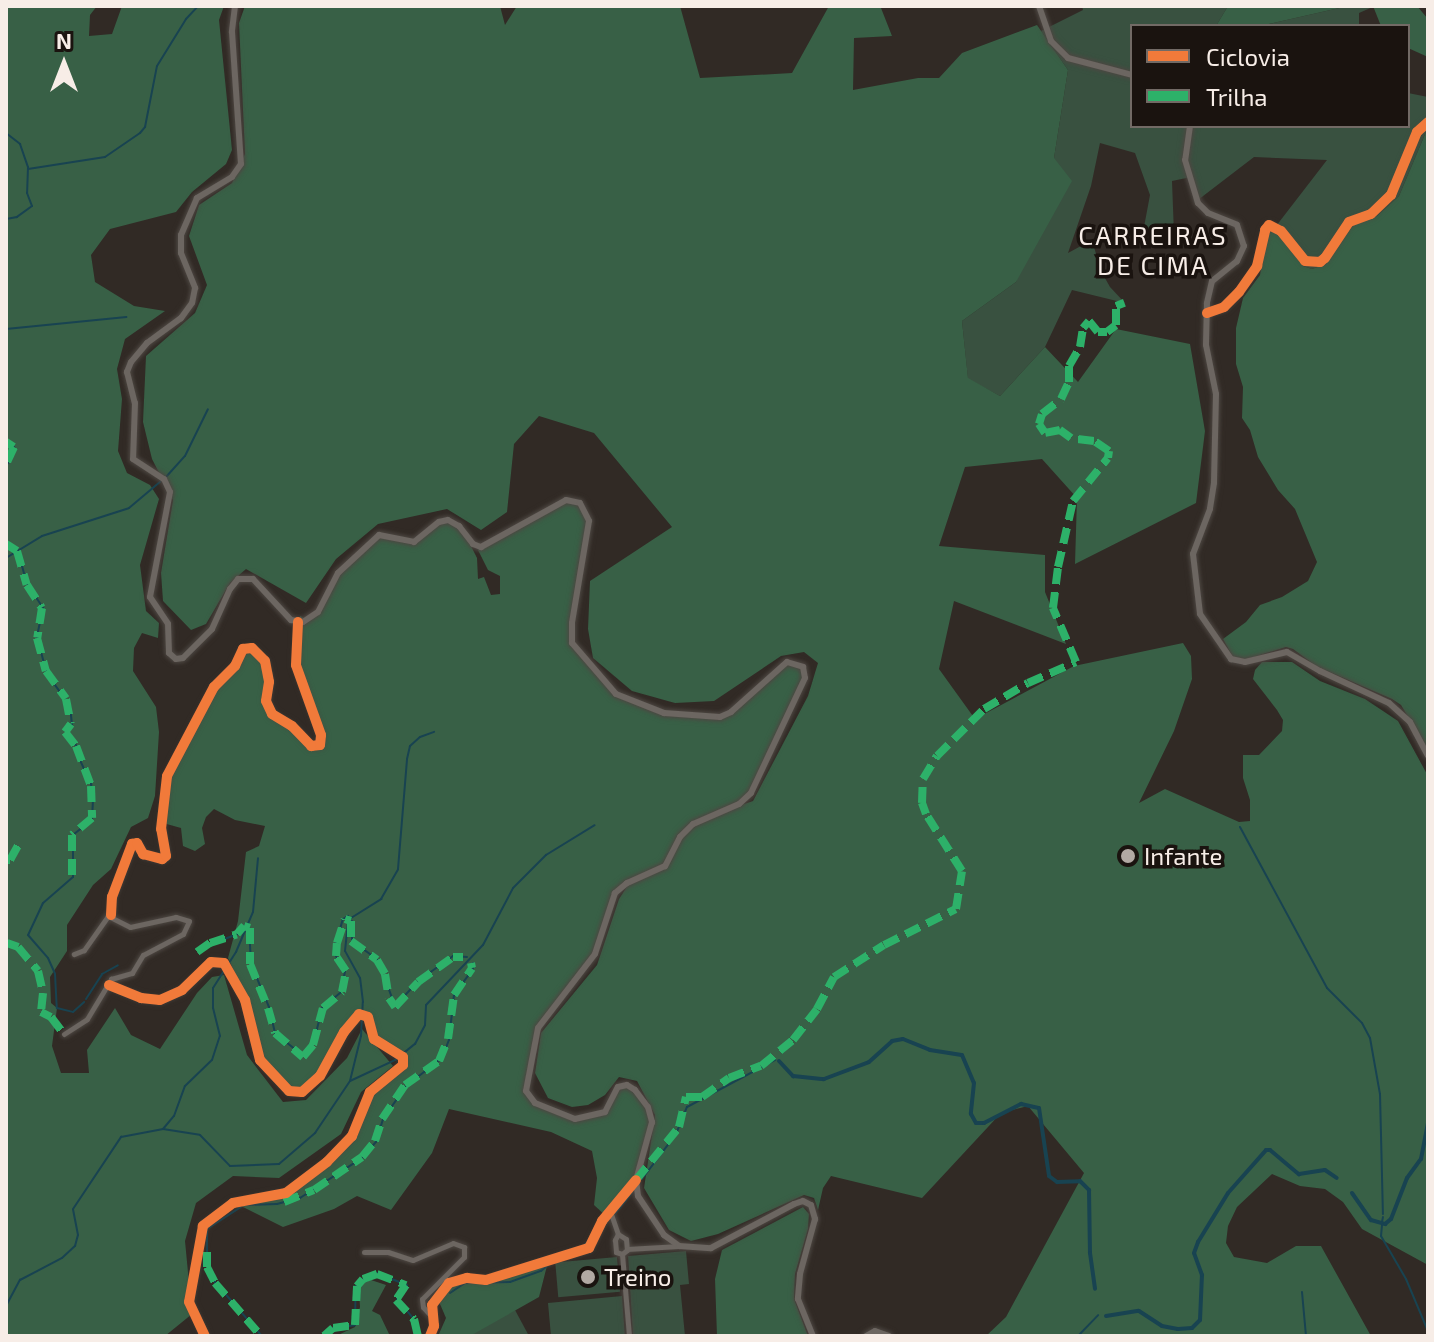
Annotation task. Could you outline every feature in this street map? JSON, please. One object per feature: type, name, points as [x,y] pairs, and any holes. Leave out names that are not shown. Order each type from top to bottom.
[{"type":"main road","points":[[235,6],[232,32],[242,159],[232,177],[197,198],[181,235],[181,253],[195,288],[192,303],[185,314],[147,343],[128,367],[135,403],[131,454],[140,465],[164,479],[169,487],[150,597],[168,624],[170,655],[183,658],[212,629],[230,589],[238,579],[253,579],[285,614],[298,622],[314,617],[333,579],[381,534],[414,542],[439,522],[448,520],[459,526],[473,544],[481,547],[562,501],[574,500],[586,509],[589,521],[572,643],[616,694],[664,713],[720,717],[731,712],[787,662],[803,667],[805,678],[751,793],[739,804],[693,824],[680,837],[665,866],[627,883],[615,893],[595,954],[545,1019],[535,1038],[526,1084],[528,1096],[535,1103],[562,1117],[582,1118],[605,1112],[618,1087],[627,1085],[635,1090],[648,1107],[652,1122],[636,1180],[644,1208],[664,1235],[679,1246],[711,1248],[798,1202],[811,1205],[815,1219],[798,1289],[800,1311],[813,1336]]},
{"type":"main road","points":[[1039,6],[1051,41],[1068,58],[1130,74]]},
{"type":"main road","points":[[1190,128],[1185,160],[1199,205],[1208,213],[1233,221],[1244,240],[1240,257],[1210,285],[1206,345],[1216,403],[1214,493],[1192,562],[1200,614],[1231,659],[1245,662],[1287,652],[1389,703],[1410,722],[1428,756]]},
{"type":"main road","points":[[866,1336],[875,1331],[889,1336]]},
{"type":"street","points":[[1207,313],[1224,307],[1239,292],[1257,266],[1265,230],[1269,225],[1281,231],[1305,261],[1320,262],[1325,258],[1349,222],[1371,214],[1391,195],[1417,132],[1428,122]]},
{"type":"street","points":[[111,915],[112,897],[132,844],[137,843],[142,854],[162,859],[166,856],[161,825],[167,776],[214,687],[235,666],[243,649],[252,648],[265,661],[269,682],[266,701],[272,714],[292,726],[311,746],[320,745],[321,735],[296,665],[298,622]]},
{"type":"street","points":[[74,954],[84,950],[103,919],[111,915]]},
{"type":"street","points":[[64,1034],[87,1019],[114,976],[136,969],[147,951],[186,932],[189,921],[176,917],[130,927],[111,915]]},
{"type":"street","points":[[109,985],[141,998],[160,1000],[182,990],[211,962],[226,965],[245,1000],[260,1060],[289,1091],[302,1092],[320,1076],[339,1038],[361,1014],[374,1039],[403,1057],[403,1065],[370,1092],[352,1136],[327,1162],[286,1193],[233,1203],[203,1226],[189,1302],[205,1336]]},
{"type":"street","points":[[430,1336],[434,1328],[432,1305],[449,1283],[467,1278],[486,1280],[589,1248],[610,1211],[636,1180]]},
{"type":"street","points":[[610,1211],[618,1234],[616,1252],[679,1246]]},
{"type":"street","points":[[618,1234],[624,1235],[629,1336]]},
{"type":"street","points":[[364,1252],[382,1252],[413,1260],[453,1243],[464,1247],[464,1257],[422,1299],[423,1307],[432,1317]]},
{"type":"green space","points":[[6,6],[97,6],[90,15],[89,36],[112,34],[122,6],[224,6],[219,20],[232,150],[226,164],[192,192],[176,212],[110,229],[91,255],[95,282],[134,306],[165,311],[125,339],[117,369],[122,399],[118,451],[127,473],[150,485],[159,499],[140,565],[146,611],[159,623],[158,638],[142,633],[134,648],[133,671],[156,707],[159,732],[155,796],[148,818],[131,827],[111,869],[93,885],[67,925],[67,951],[50,977],[51,1003],[57,1008],[52,1046],[61,1073],[89,1073],[87,1050],[115,1008],[131,1035],[160,1049],[197,993],[212,977],[224,975],[247,1055],[283,1102],[306,1100],[347,1058],[362,1029],[393,1066],[361,1092],[341,1134],[279,1178],[233,1176],[196,1203],[185,1241],[192,1314],[165,1336],[6,1336]]},
{"type":"green space","points":[[245,6],[500,6],[505,25],[517,6],[680,6],[700,78],[792,73],[829,6],[881,8],[892,36],[854,38],[853,90],[918,78],[939,78],[962,53],[1037,25],[1068,70],[1054,158],[1072,181],[1016,282],[962,321],[968,378],[1000,396],[1045,347],[1078,382],[1116,329],[1190,344],[1205,431],[1196,503],[1075,564],[1077,498],[1042,459],[965,467],[939,546],[1045,555],[1045,592],[1066,644],[954,601],[939,669],[975,719],[1074,666],[1183,643],[1191,656],[1192,679],[1174,731],[1139,803],[1165,789],[1239,822],[1250,821],[1250,800],[1243,778],[1243,755],[1259,755],[1282,731],[1283,720],[1253,679],[1255,670],[1262,662],[1292,662],[1320,681],[1365,699],[1398,721],[1428,776],[1428,1265],[1362,1229],[1343,1202],[1325,1189],[1300,1186],[1272,1174],[1237,1207],[1228,1226],[1226,1243],[1234,1257],[1267,1263],[1296,1246],[1321,1246],[1371,1336],[986,1336],[1006,1317],[1084,1173],[1028,1106],[1001,1113],[922,1198],[831,1176],[823,1188],[818,1210],[814,1198],[804,1195],[718,1234],[691,1241],[669,1230],[644,1188],[655,1115],[637,1081],[619,1077],[605,1095],[588,1105],[572,1107],[548,1098],[535,1073],[541,1033],[597,965],[619,899],[630,882],[615,893],[600,945],[535,1038],[526,1090],[530,1099],[562,1117],[602,1114],[614,1092],[627,1085],[648,1107],[651,1129],[641,1169],[607,1217],[594,1205],[597,1178],[592,1151],[551,1132],[449,1109],[432,1153],[391,1210],[357,1196],[334,1209],[283,1227],[241,1206],[242,1199],[278,1197],[327,1162],[352,1136],[370,1092],[399,1070],[404,1060],[374,1039],[369,1020],[357,1012],[342,1028],[319,1072],[300,1090],[288,1089],[259,1051],[246,997],[228,958],[238,921],[246,852],[259,846],[265,826],[235,820],[214,809],[206,817],[202,828],[205,844],[195,851],[183,846],[181,828],[163,823],[169,773],[216,684],[239,666],[249,648],[261,650],[267,658],[271,678],[270,703],[278,715],[294,723],[316,745],[322,744],[319,719],[299,662],[300,616],[309,620],[314,617],[333,579],[379,535],[408,541],[425,535],[439,522],[448,520],[465,534],[477,558],[478,579],[484,577],[491,595],[500,594],[500,576],[488,570],[476,546],[488,545],[562,501],[580,503],[589,521],[572,623],[576,650],[604,683],[630,701],[664,713],[725,715],[783,666],[797,662],[805,678],[747,797],[709,816],[753,801],[808,696],[818,663],[804,652],[781,656],[714,701],[675,703],[632,691],[593,658],[588,629],[590,581],[672,527],[594,433],[539,416],[514,444],[507,512],[481,530],[447,509],[378,524],[336,559],[306,603],[246,569],[230,583],[206,624],[191,630],[163,601],[161,573],[173,500],[152,459],[143,422],[146,356],[195,313],[207,285],[189,236],[199,205],[232,183],[245,154],[239,23]]},
{"type":"green space","points":[[1082,6],[1228,6],[1217,24],[1130,24],[1130,128],[1410,128],[1410,93],[1428,97],[1428,127],[1399,196],[1377,216],[1355,223],[1335,255],[1326,264],[1312,269],[1303,266],[1273,230],[1327,160],[1254,157],[1194,203],[1191,177],[1172,181],[1174,234],[1151,243],[1144,227],[1150,195],[1135,153],[1100,143],[1091,186],[1068,253],[1092,240],[1101,271],[1125,303],[1072,290],[1045,347],[1000,396],[968,379],[962,321],[1016,282],[1054,158],[1068,70],[1041,31],[1083,10]]},
{"type":"green space","points":[[1228,6],[1348,6],[1269,24],[1217,24]]},
{"type":"green space","points":[[1348,6],[1375,6],[1359,13],[1359,24],[1269,24]]},
{"type":"green space","points":[[1373,6],[1417,6],[1428,19],[1428,57],[1410,49],[1410,24],[1380,24]]},
{"type":"green space","points":[[1428,127],[1428,750],[1401,705],[1392,699],[1316,666],[1293,649],[1286,647],[1244,660],[1233,657],[1223,639],[1246,622],[1260,605],[1282,597],[1308,581],[1317,562],[1295,509],[1278,490],[1258,457],[1250,430],[1242,418],[1243,387],[1236,364],[1236,328],[1243,298],[1260,275],[1267,231],[1277,233],[1303,266],[1312,269],[1326,264],[1355,223],[1377,216],[1399,196]]},
{"type":"green space","points":[[803,1207],[809,1214],[808,1229],[795,1274],[794,1299],[808,1336],[717,1336],[715,1279],[722,1250]]},
{"type":"green space","points":[[686,1251],[689,1284],[680,1285],[685,1336],[633,1336],[628,1256]]},
{"type":"green space","name":"Treino","points":[[617,1257],[620,1292],[558,1297],[555,1262]]},
{"type":"green space","points":[[549,1258],[539,1297],[470,1336],[438,1336],[446,1318],[437,1297],[449,1283],[520,1271]]},
{"type":"green space","points":[[371,1280],[386,1285],[372,1311],[380,1315],[390,1336],[336,1336],[355,1327],[360,1307],[359,1291],[362,1283]]},
{"type":"green space","points":[[622,1296],[625,1336],[551,1336],[548,1303]]},
{"type":"green space","points":[[515,1310],[529,1336],[470,1336],[471,1333]]},
{"type":"waterway","points":[[28,169],[105,157],[140,133],[145,127],[157,66],[186,19],[198,6]]},
{"type":"waterway","points":[[6,133],[20,144],[28,167],[27,193],[32,206],[17,217],[6,219]]},
{"type":"waterway","points":[[6,329],[126,317]]},
{"type":"waterway","points":[[166,477],[185,456],[208,409]]},
{"type":"waterway","points":[[6,442],[14,447],[11,460],[6,465]]},
{"type":"waterway","points":[[6,558],[42,536],[129,508],[161,481]]},
{"type":"waterway","points":[[6,543],[18,551],[27,584],[43,608],[37,637],[47,674],[70,706],[72,724],[66,732],[78,748],[79,758],[91,784],[93,800],[92,820],[73,835],[73,877],[43,903],[28,935],[48,958],[55,974],[57,1008],[73,1012],[84,1002]]},
{"type":"waterway","points":[[350,1081],[361,1036],[363,1002],[360,978],[345,951],[348,923],[381,899],[398,869],[410,746],[420,737],[434,732]]},
{"type":"waterway","points":[[163,1129],[200,1135],[230,1166],[279,1164],[315,1133],[350,1081],[395,1060],[415,1044],[425,1025],[426,1005],[483,945],[513,888],[546,855],[595,825]]},
{"type":"waterway","points":[[1240,827],[1327,988],[1362,1023],[1370,1038],[1380,1094],[1383,1214]]},
{"type":"waterway","points":[[6,1306],[20,1280],[62,1258],[75,1246],[78,1235],[73,1209],[121,1137],[163,1129],[174,1116],[185,1086],[212,1060],[220,1036],[213,1008],[213,988],[236,952],[253,912],[258,858]]},
{"type":"waterway","points":[[249,926],[251,964],[269,1007],[275,1033],[303,1056],[313,1045],[322,1008],[341,992],[345,971],[336,956],[336,943],[343,919],[348,916]]},
{"type":"waterway","points":[[352,921],[352,941],[378,960],[395,1006],[418,981],[453,956],[467,957]]},
{"type":"waterway","points":[[200,949],[237,934],[246,924]]},
{"type":"waterway","points":[[245,1205],[277,1204],[300,1198],[362,1158],[376,1142],[383,1119],[406,1086],[442,1058],[449,1040],[454,995],[473,969],[473,963]]},
{"type":"waterway","points":[[86,999],[102,974],[118,965]]},
{"type":"waterway","points":[[779,1061],[793,1076],[824,1079],[869,1062],[892,1041],[903,1039],[930,1050],[962,1055],[974,1083],[971,1114],[976,1123],[984,1123],[1021,1104],[1039,1108],[1049,1176],[1057,1182],[1080,1181],[1089,1190],[1090,1253],[1095,1289]]},
{"type":"waterway","points":[[676,1134],[687,1107],[775,1060]]},
{"type":"waterway","points":[[1352,1193],[1371,1220],[1385,1224],[1391,1219],[1407,1178],[1421,1159],[1428,1123]]},
{"type":"waterway","points":[[642,1179],[673,1138]]},
{"type":"waterway","points":[[1106,1316],[1139,1311],[1162,1326],[1178,1329],[1192,1328],[1200,1320],[1202,1275],[1194,1253],[1198,1242],[1228,1193],[1266,1150],[1299,1174],[1325,1170],[1337,1178]]},
{"type":"waterway","points":[[613,1216],[634,1190]]},
{"type":"waterway","points":[[207,1260],[207,1229],[241,1207]]},
{"type":"waterway","points":[[1382,1222],[1383,1217]]},
{"type":"waterway","points":[[600,1230],[607,1222]]},
{"type":"waterway","points":[[1382,1225],[1381,1236],[1406,1279],[1428,1331]]},
{"type":"waterway","points":[[580,1249],[590,1240]]},
{"type":"waterway","points":[[450,1293],[465,1283],[510,1282],[541,1271],[553,1261]]},
{"type":"waterway","points":[[209,1266],[215,1282],[262,1336]]},
{"type":"waterway","points":[[323,1336],[332,1328],[355,1325],[356,1286],[366,1276],[377,1273],[407,1285],[397,1299],[414,1319],[419,1336]]},
{"type":"waterway","points":[[1302,1292],[1306,1336]]},
{"type":"waterway","points":[[1078,1336],[1098,1315]]},
{"type":"marked path","points":[[636,1180],[679,1127],[686,1097],[702,1097],[729,1078],[761,1066],[793,1040],[817,1009],[834,977],[884,945],[956,909],[962,871],[926,814],[922,803],[923,779],[937,756],[984,709],[1028,683],[1076,662],[1053,608],[1058,567],[1073,501],[1108,458],[1109,451],[1094,441],[1071,438],[1060,430],[1045,433],[1039,424],[1042,414],[1061,399],[1069,382],[1069,366],[1080,347],[1083,328],[1089,321],[1098,332],[1107,332],[1116,325],[1116,306],[1124,303]]},
{"type":"marked path","points":[[6,442],[14,447],[6,464]]},
{"type":"marked path","points":[[6,544],[17,551],[27,585],[42,608],[37,638],[46,671],[66,699],[71,724],[65,732],[76,746],[91,786],[92,818],[72,835],[72,879]]},
{"type":"marked path","points":[[6,860],[10,860],[21,840]]},
{"type":"marked path","points":[[197,952],[210,943],[237,934],[244,926],[250,928],[250,964],[275,1033],[303,1057],[313,1045],[323,1008],[342,992],[346,971],[336,956],[337,943],[345,919],[351,921]]},
{"type":"marked path","points":[[351,921],[351,941],[377,960],[385,974],[389,998],[395,1007],[418,982],[453,957],[463,957]]},
{"type":"marked path","points":[[7,943],[18,947],[38,971],[43,993],[41,1012],[51,1017],[64,1034]]},
{"type":"marked path","points":[[284,1202],[314,1190],[362,1157],[375,1141],[382,1119],[405,1085],[439,1061],[448,1039],[454,995],[472,968],[471,963]]},
{"type":"marked path","points":[[207,1252],[207,1267],[215,1283],[261,1336]]},
{"type":"marked path","points":[[324,1336],[333,1328],[355,1325],[357,1286],[363,1279],[377,1274],[406,1285],[396,1300],[414,1319],[418,1336]]},
{"type":"cycle path","points":[[1207,313],[1224,307],[1239,292],[1257,266],[1265,230],[1269,225],[1281,231],[1305,261],[1320,262],[1325,258],[1349,222],[1371,214],[1391,195],[1417,132],[1428,122]]},
{"type":"cycle path","points":[[111,915],[112,897],[132,844],[137,843],[143,854],[162,859],[166,856],[161,829],[167,776],[214,687],[235,666],[243,649],[252,648],[265,661],[269,682],[266,701],[272,714],[292,726],[311,746],[320,745],[321,735],[296,665],[298,622]]},
{"type":"cycle path","points":[[109,985],[141,998],[160,1000],[182,990],[211,962],[224,963],[245,1000],[260,1060],[289,1091],[302,1092],[320,1076],[344,1032],[359,1014],[368,1017],[374,1039],[403,1057],[403,1065],[370,1092],[352,1136],[327,1162],[286,1193],[233,1203],[203,1226],[189,1302],[205,1336]]},
{"type":"cycle path","points":[[430,1336],[434,1326],[432,1305],[449,1283],[467,1278],[486,1280],[589,1248],[602,1221],[636,1180]]},
{"type":"place","name":"Infante","points":[[1128,856]]},
{"type":"place","name":"Treino","points":[[588,1277]]},
{"type":"district","name":"CARREIRAS DE CIMA","points":[[1153,250]]}]
